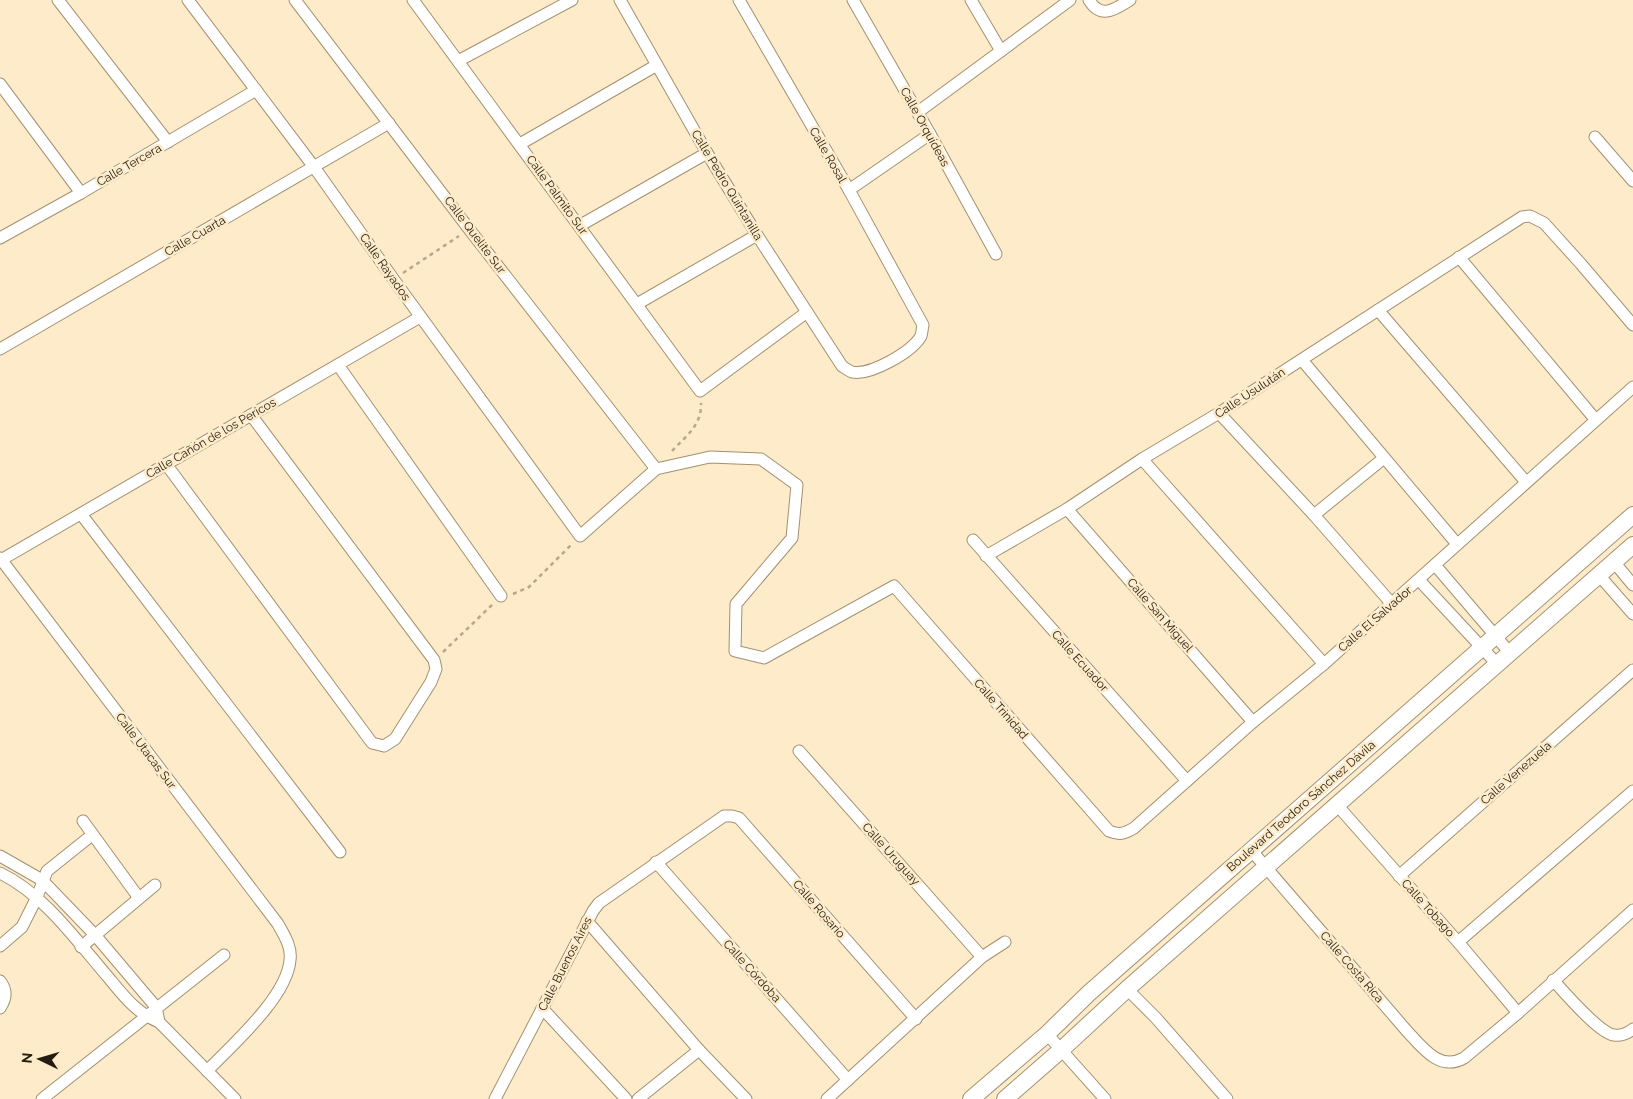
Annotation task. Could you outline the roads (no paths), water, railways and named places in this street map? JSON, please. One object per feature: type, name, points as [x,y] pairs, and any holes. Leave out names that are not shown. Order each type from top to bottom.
[{"type":"street","points":[[58,0],[168,142]]},
{"type":"street","name":"Calle Rayados","points":[[188,0],[314,167],[420,317],[580,536],[656,469]]},
{"type":"street","name":"Calle Quelite Sur","points":[[295,0],[469,229],[656,469]]},
{"type":"street","name":"Calle Palmito Sur","points":[[413,0],[700,391],[807,312]]},
{"type":"street","points":[[458,61],[572,0]]},
{"type":"street","name":"Calle Pedro Quintanilla","points":[[620,0],[707,153],[757,235],[842,366]]},
{"type":"street","name":"Calle Rosal","points":[[739,0],[923,325],[921,336],[915,344],[876,368],[851,372],[842,366]]},
{"type":"street","name":"Calle Orquídeas","points":[[853,0],[918,112],[996,254]]},
{"type":"street","points":[[971,0],[1001,51]]},
{"type":"street","points":[[918,112],[1070,0]]},
{"type":"street","points":[[1090,3],[1100,11],[1107,12],[1130,0]]},
{"type":"street","points":[[520,144],[657,65]]},
{"type":"street","points":[[0,84],[81,193]]},
{"type":"street","name":"Calle Tercera","points":[[0,238],[81,193],[256,90]]},
{"type":"street","name":"Calle Cuarta","points":[[0,349],[390,123]]},
{"type":"street","points":[[848,190],[930,134]]},
{"type":"street","points":[[1595,137],[1633,181]]},
{"type":"street","points":[[579,226],[707,153]]},
{"type":"street","name":"Calle Usulután","points":[[986,556],[1067,509],[1142,459],[1219,413],[1522,217],[1530,216],[1544,223],[1633,325]]},
{"type":"street","points":[[637,304],[757,235]]},
{"type":"street","points":[[1459,258],[1595,419]]},
{"type":"street","points":[[1378,310],[1526,482]]},
{"type":"street","name":"Calle Cañón de los Pericos","points":[[1,559],[420,317]]},
{"type":"street","points":[[1302,360],[1457,544]]},
{"type":"street","points":[[338,364],[501,596]]},
{"type":"street","name":"Calle El Salvador","points":[[1109,831],[1118,835],[1127,833],[1253,722],[1324,664],[1595,419],[1633,387]]},
{"type":"street","points":[[1219,413],[1314,515],[1392,604]]},
{"type":"street","points":[[166,464],[372,743],[384,746],[395,739],[431,682],[436,669],[434,660],[250,415]]},
{"type":"street","name":"Calle Trinidad","points":[[656,469],[710,457],[761,459],[797,485],[792,538],[736,604],[734,651],[764,658],[894,586],[1109,831]]},
{"type":"street","points":[[1314,515],[1384,458]]},
{"type":"street","points":[[1142,459],[1324,664]]},
{"type":"street","name":"Calle San Miguel","points":[[1067,509],[1253,722]]},
{"type":"street","points":[[81,514],[340,852]]},
{"type":"street","name":"Boulevard Teodoro Sánchez Dávila","points":[[971,1099],[1047,1034],[1089,993],[1633,515]]},
{"type":"street","name":"Calle Ecuador","points":[[972,540],[1187,781]]},
{"type":"street","name":"Boulevard Teodoro Sánchez Dávila","points":[[1005,1099],[1127,989],[1633,545]]},
{"type":"street","name":"Calle Utacas Sur","points":[[1,559],[278,924],[289,946],[291,959],[287,977],[279,991],[265,1010],[207,1071]]},
{"type":"street","points":[[1614,562],[1633,584]]},
{"type":"street","points":[[1435,565],[1510,653]]},
{"type":"street","points":[[1598,574],[1633,614]]},
{"type":"street","points":[[1419,580],[1498,665]]},
{"type":"street","name":"Calle Venezuela","points":[[1399,876],[1633,670]]},
{"type":"street","name":"Calle Uruguay","points":[[799,751],[982,957]]},
{"type":"street","points":[[1458,942],[1633,791]]},
{"type":"street","name":"Calle Tobago","points":[[1337,805],[1518,1013]]},
{"type":"street","name":"Calle Rosario","points":[[716,820],[724,816],[739,818],[916,1019]]},
{"type":"street","name":"Calle Buenos Aires","points":[[497,1098],[587,921],[599,903],[716,820]]},
{"type":"street","points":[[83,821],[139,898]]},
{"type":"street","points":[[0,946],[22,927],[37,897],[46,871],[92,835]]},
{"type":"street","name":"Calle Costa Rica","points":[[1251,850],[1406,1030],[1427,1052],[1441,1062],[1458,1062],[1518,1013]]},
{"type":"street","points":[[0,856],[42,880],[95,935],[156,1008],[159,1022]]},
{"type":"street","name":"Calle Córdoba","points":[[656,862],[848,1080]]},
{"type":"street","points":[[0,873],[13,879],[37,897],[128,999],[146,1017],[159,1022],[235,1099]]},
{"type":"street","points":[[82,947],[155,886]]},
{"type":"street","points":[[1518,1013],[1633,910]]},
{"type":"street","points":[[587,921],[699,1050],[746,1099]]},
{"type":"street","points":[[827,1099],[982,957],[1005,942]]},
{"type":"street","points":[[42,1099],[224,955]]},
{"type":"street","points":[[1553,980],[1598,1027],[1608,1034],[1616,1035],[1633,1030]]},
{"type":"street","points":[[0,981],[6,990],[4,1003],[0,1008]]},
{"type":"street","points":[[1127,989],[1156,1018],[1226,1099]]},
{"type":"street","points":[[542,1008],[626,1099]]},
{"type":"street","points":[[1047,1034],[1105,1099]]},
{"type":"street","points":[[638,1099],[699,1050]]}]
